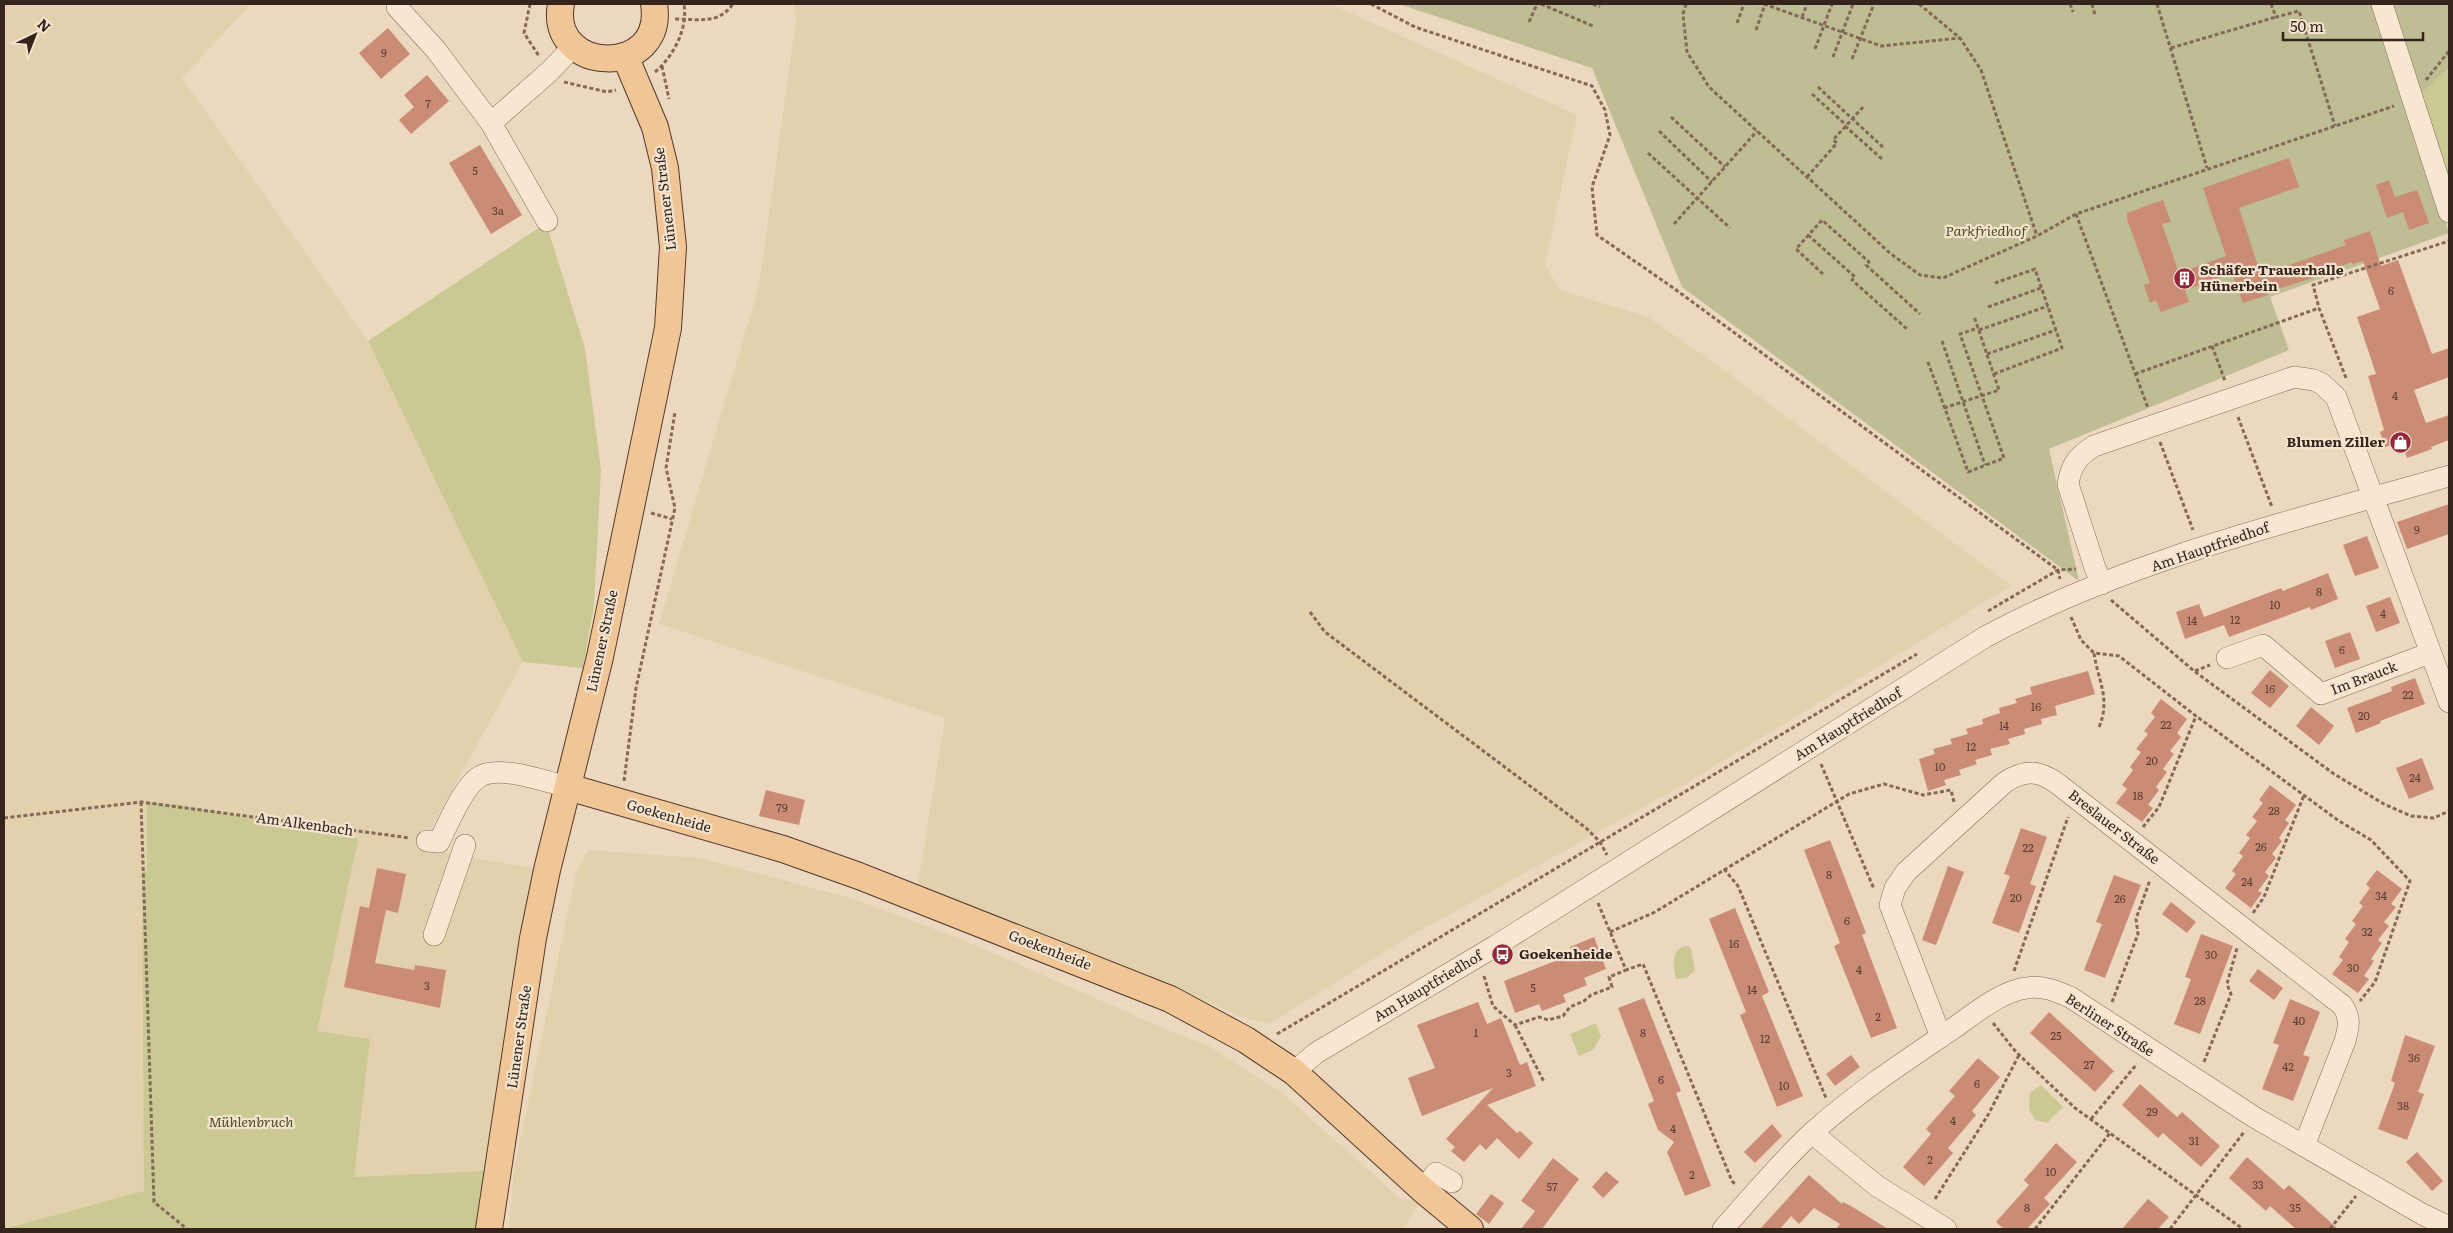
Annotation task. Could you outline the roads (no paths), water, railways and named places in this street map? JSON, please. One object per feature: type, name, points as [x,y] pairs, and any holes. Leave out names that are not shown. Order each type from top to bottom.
[{"type":"main road","points":[[561,4],[560,19],[563,29],[574,46],[593,57],[614,59],[625,56],[638,48],[648,37],[654,11]]},
{"type":"main road","name":"Lünener Straße","points":[[489,1229],[533,938],[547,870],[600,657],[668,328],[673,247],[664,168],[655,127],[625,56]]},
{"type":"main road","name":"Goekenheide","points":[[568,787],[783,849],[859,876],[1140,986],[1206,1017],[1294,1072],[1423,1190],[1470,1229]]},
{"type":"street","points":[[2382,4],[2449,212]]},
{"type":"street","points":[[397,6],[436,50],[491,123],[548,221]]},
{"type":"street","points":[[491,123],[550,71],[574,46]]},
{"type":"street","points":[[2099,576],[2070,490],[2070,472],[2078,457],[2094,446],[2294,377],[2314,380],[2322,384],[2336,397],[2430,653],[2447,691]]},
{"type":"street","name":"Am Hauptfriedhof","points":[[1294,1072],[1316,1053],[1591,886],[1985,637],[2065,598],[2099,576],[2200,550],[2279,523],[2449,476]]},
{"type":"street","name":"Im Brauck","points":[[2228,658],[2263,645],[2321,694],[2430,653]]},
{"type":"street","points":[[427,841],[439,842],[466,790],[479,776],[498,770],[568,787]]},
{"type":"street","name":"Breslauer Straße","points":[[1941,1037],[1890,905],[1895,888],[1906,872],[2004,783],[2024,773],[2040,773],[2048,776],[2333,996],[2348,1014],[2349,1026],[2345,1040],[2304,1146]]},
{"type":"street","points":[[434,935],[464,845]]},
{"type":"street","name":"Berliner Straße","points":[[1722,1229],[1812,1133],[1838,1112],[1982,1009],[2012,992],[2027,988],[2055,990],[2106,1020],[2148,1050],[2254,1117],[2365,1182],[2449,1227]]},
{"type":"street","points":[[1812,1133],[1877,1186],[1946,1229]]},
{"type":"street","points":[[1423,1190],[1436,1173],[1452,1182]]},
{"type":"place","name":"Schäfer Trauerhalle Hünerbein","points":[[2184,278]]},
{"type":"place","name":"Blumen Ziller","points":[[2401,442]]},
{"type":"place","name":"Goekenheide","points":[[1503,954]]},
{"type":"park label","name":"Parkfriedhof","points":[[1986,231]]},
{"type":"park label","name":"Mühlenbruch","points":[[251,1122]]}]
